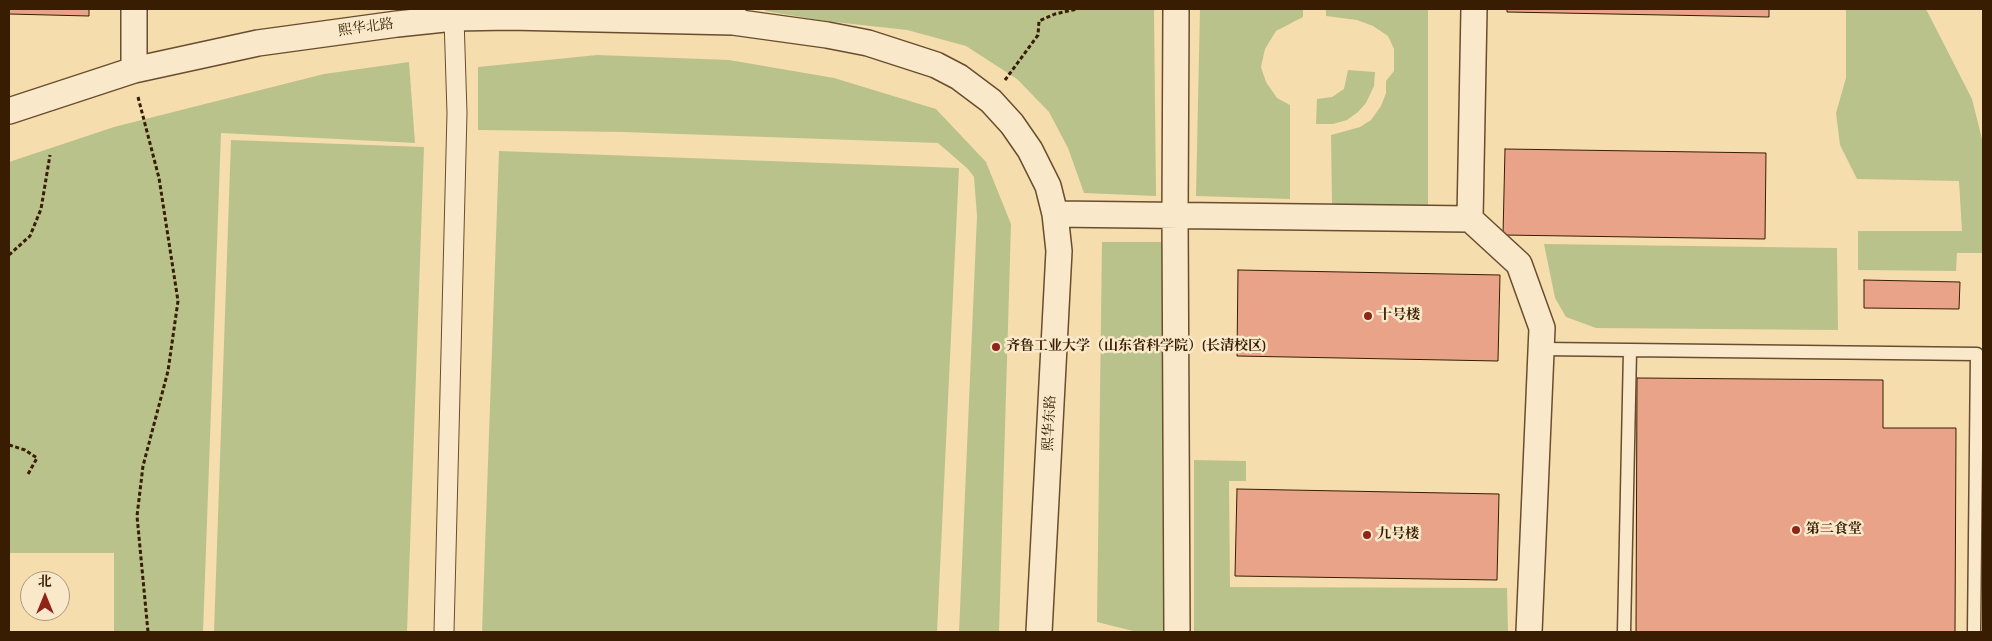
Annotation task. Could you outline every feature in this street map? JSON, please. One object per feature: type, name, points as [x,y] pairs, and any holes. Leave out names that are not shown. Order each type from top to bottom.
[{"type":"street","points":[[134,9],[134,70]]},
{"type":"street","points":[[1176,9],[1177,632]]},
{"type":"street","points":[[1470,219],[1474,9]]},
{"type":"street","name":"熙华北路","points":[[9,111],[134,70],[258,43],[397,16],[454,18],[733,15],[868,43],[906,54],[936,65],[959,77],[991,101]]},
{"type":"street","points":[[444,632],[457,113],[454,18]]},
{"type":"street","name":"熙华东路","points":[[991,101],[1012,124],[1030,150],[1048,186],[1055,214],[1059,251],[1038,632]]},
{"type":"street","points":[[1055,214],[1470,219],[1519,264],[1542,328],[1529,632]]},
{"type":"lane","points":[[1542,349],[1977,354],[1974,632]]},
{"type":"lane","points":[[1624,632],[1630,351]]},
{"type":"path","points":[[991,101],[1038,34],[1039,21],[1055,14],[1077,9]]},
{"type":"path","points":[[134,70],[139,105],[159,178],[178,301],[168,371],[143,466],[138,516],[148,632]]},
{"type":"path","points":[[9,255],[30,236],[41,209],[50,155]]},
{"type":"path","points":[[9,445],[25,450],[36,458],[27,476]]},
{"type":"green space","points":[[765,9],[1154,9],[1156,196],[1084,193],[1068,148],[1049,112],[1017,79],[966,46],[907,30],[825,21],[765,11]]},
{"type":"green space","points":[[1200,9],[1303,9],[1303,17],[1276,31],[1265,49],[1261,67],[1266,82],[1277,98],[1290,105],[1290,199],[1196,196]]},
{"type":"green space","points":[[1326,9],[1428,9],[1428,205],[1332,204],[1331,135],[1360,127],[1371,120],[1381,106],[1386,93],[1386,81],[1394,71],[1394,49],[1388,36],[1373,26],[1357,20],[1326,16]]},
{"type":"green space","points":[[1846,9],[1926,9],[1972,99],[1983,143],[1983,253],[1957,253],[1956,271],[1858,270],[1858,231],[1962,231],[1959,181],[1857,179],[1840,145],[1836,113],[1846,78]]},
{"type":"green space","points":[[597,55],[729,60],[834,78],[936,109],[986,162],[1011,224],[999,632],[959,632],[977,216],[974,177],[968,169],[938,143],[623,132],[478,130],[478,67]]},
{"type":"green space","points":[[409,62],[415,143],[221,133],[203,632],[114,632],[114,553],[9,553],[9,162],[114,127],[324,74]]},
{"type":"green space","points":[[1348,70],[1375,72],[1374,86],[1366,103],[1347,120],[1333,124],[1316,124],[1317,99],[1332,97],[1344,89]]},
{"type":"green space","points":[[231,140],[424,147],[407,632],[214,632]]},
{"type":"green space","points":[[499,151],[959,168],[937,632],[482,632]]},
{"type":"green space","points":[[1102,242],[1162,242],[1163,632],[1137,632],[1097,622]]},
{"type":"green space","points":[[1544,244],[1837,248],[1838,330],[1596,328],[1566,317],[1555,298]]},
{"type":"green space","points":[[1194,460],[1246,461],[1246,481],[1229,481],[1230,587],[1507,588],[1508,632],[1194,632]]},
{"type":"building","points":[[9,9],[89,9],[89,16],[9,14]]},
{"type":"building","points":[[1507,9],[1769,9],[1769,17],[1507,12]]},
{"type":"building","points":[[1505,149],[1766,153],[1765,239],[1503,235]]},
{"type":"building","name":"十号楼","points":[[1238,270],[1500,275],[1498,361],[1237,356]]},
{"type":"building","points":[[1864,280],[1960,282],[1959,309],[1864,308]]},
{"type":"building","name":"第二食堂","points":[[1637,378],[1883,380],[1883,428],[1956,428],[1955,632],[1636,632]]},
{"type":"building","name":"九号楼","points":[[1237,489],[1499,494],[1497,580],[1235,576]]},
{"type":"place","name":"十号楼","points":[[1368,316]]},
{"type":"place","name":"齐鲁工业大学（山东省科学院）(长清校区)","points":[[996,347]]},
{"type":"place","name":"第二食堂","points":[[1796,530]]},
{"type":"place","name":"九号楼","points":[[1367,535]]}]
